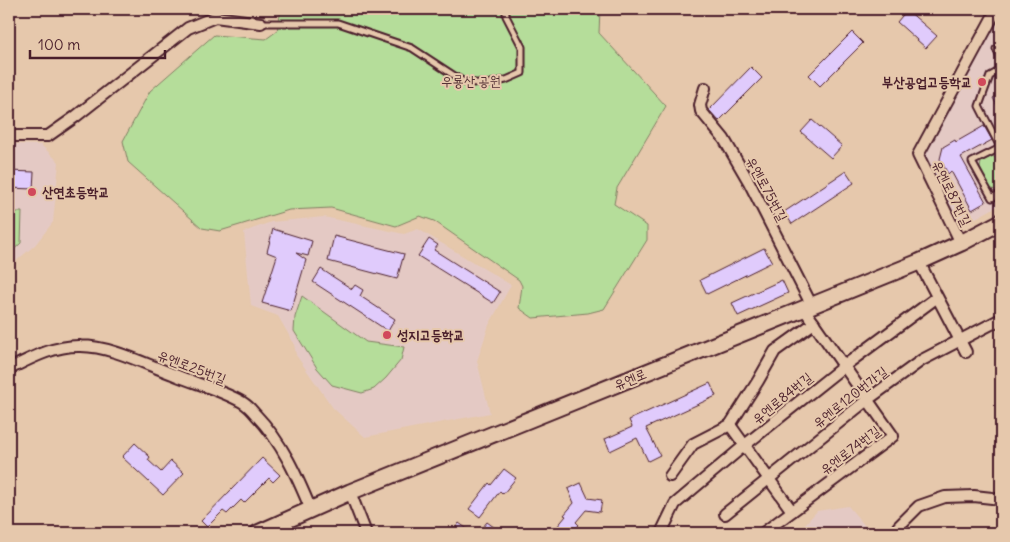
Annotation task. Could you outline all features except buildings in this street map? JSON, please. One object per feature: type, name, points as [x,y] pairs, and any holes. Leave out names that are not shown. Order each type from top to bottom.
[{"type":"main road","name":"유엔로","points":[[258,533],[350,492],[918,262],[962,243],[1001,222]]},
{"type":"street","name":"유엔로87번길","points":[[962,243],[918,155],[997,9]]},
{"type":"street","points":[[9,136],[48,136],[83,111],[188,28],[215,17],[262,23]]},
{"type":"street","name":"유엔로75번길","points":[[705,88],[700,105],[701,111],[724,140],[749,182],[808,307]]},
{"type":"street","points":[[918,262],[966,352]]},
{"type":"street","name":"유엔로84번길","points":[[661,533],[675,504],[844,366],[936,298]]},
{"type":"street","name":"유엔로74번길","points":[[763,533],[893,436],[814,323],[808,307]]},
{"type":"street","name":"유엔로120번가길","points":[[725,514],[867,400],[922,360],[1001,319]]},
{"type":"street","points":[[670,476],[693,444],[730,425],[775,351],[814,323]]},
{"type":"street","name":"유엔로25번길","points":[[9,369],[34,357],[58,349],[80,346],[101,349],[124,356],[225,394],[243,403],[256,414],[269,430],[292,466],[311,510]]},
{"type":"street","points":[[730,425],[792,511]]},
{"type":"street","points":[[350,492],[366,533]]},
{"type":"street","points":[[898,533],[898,527],[919,506],[945,497],[974,496],[1001,499]]},
{"type":"lane","points":[[262,23],[338,23],[412,48],[464,82],[487,84],[506,80],[522,73],[522,47],[506,16],[506,9]]},
{"type":"lane","points":[[996,49],[1001,59]]},
{"type":"lane","points":[[1001,70],[990,76],[979,106],[1000,147],[998,149],[1001,155]]},
{"type":"lane","points":[[998,149],[972,162],[992,198],[1001,193]]},
{"type":"shaded area","name":"부산공업고등학교","points":[[1001,9],[1001,204],[960,227],[924,156]]},
{"type":"shaded area","name":"산연초등학교","points":[[9,144],[41,145],[59,162],[53,222],[35,245],[9,267]]},
{"type":"shaded area","name":"성지고등학교","points":[[324,217],[404,234],[418,229],[511,285],[489,325],[477,361],[490,413],[365,437],[333,408],[296,355],[294,344],[278,316],[251,306],[244,232],[271,222]]},
{"type":"shaded area","points":[[848,506],[871,533],[797,533],[817,511]]},
{"type":"green space","name":"우룡산 공원","points":[[281,9],[600,9],[599,33],[666,106],[617,188],[614,204],[647,226],[647,240],[604,309],[588,313],[533,318],[519,308],[522,286],[519,280],[434,221],[420,216],[396,226],[331,208],[289,210],[220,231],[202,228],[128,162],[123,141],[150,91],[214,35],[266,39],[277,31]]},
{"type":"green space","points":[[992,156],[1001,165],[1001,186],[995,190],[989,188],[980,168],[981,162]]},
{"type":"green space","points":[[9,212],[22,212],[21,243],[9,254]]},
{"type":"green space","points":[[302,296],[366,342],[404,347],[401,360],[374,389],[362,393],[332,385],[317,368],[294,331],[295,317]]},
{"type":"place","name":"부산공업고등학교","points":[[982,82]]},
{"type":"place","name":"산연초등학교","points":[[32,192]]},
{"type":"place","name":"성지고등학교","points":[[387,335]]}]
